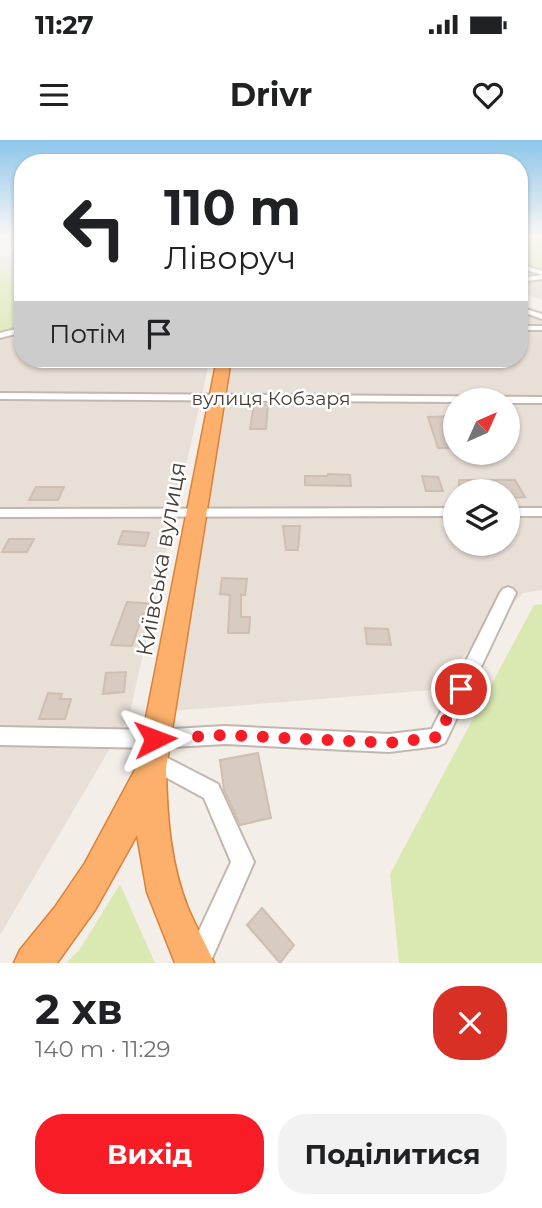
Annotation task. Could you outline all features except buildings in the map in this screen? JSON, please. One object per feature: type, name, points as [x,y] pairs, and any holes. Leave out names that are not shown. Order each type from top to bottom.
[{"type":"highway","name":"Київська вулиця","points":[[152,755],[223,368]]},
{"type":"highway","points":[[33,963],[76,909],[105,864],[129,820],[152,755]]},
{"type":"highway","points":[[152,755],[150,811],[157,869],[163,893],[196,963]]},
{"type":"street","name":"вулиця Кобзаря","points":[[0,396],[542,400]]},
{"type":"street","points":[[0,513],[443,512]]},
{"type":"street","points":[[520,512],[542,512]]},
{"type":"street","points":[[0,736],[152,755],[225,735],[389,743],[438,737],[508,593]]},
{"type":"street","points":[[152,755],[211,791],[243,862],[196,963]]},
{"type":"shaded area","points":[[528,274],[542,275],[542,300],[528,295]]},
{"type":"shaded area","points":[[528,315],[542,319],[542,590],[523,593],[432,690],[171,711],[228,368],[528,368]]},
{"type":"shaded area","points":[[14,330],[14,368],[208,368],[129,716],[0,935],[0,334]]},
{"type":"green space","points":[[0,274],[10,274],[14,277],[14,330],[0,334]]},
{"type":"green space","points":[[542,604],[542,963],[399,963],[390,874],[534,605]]},
{"type":"green space","points":[[120,884],[155,963],[66,963],[80,949]]},
{"type":"route","points":[[155,739],[225,735],[389,743],[438,737],[461,689]]}]
